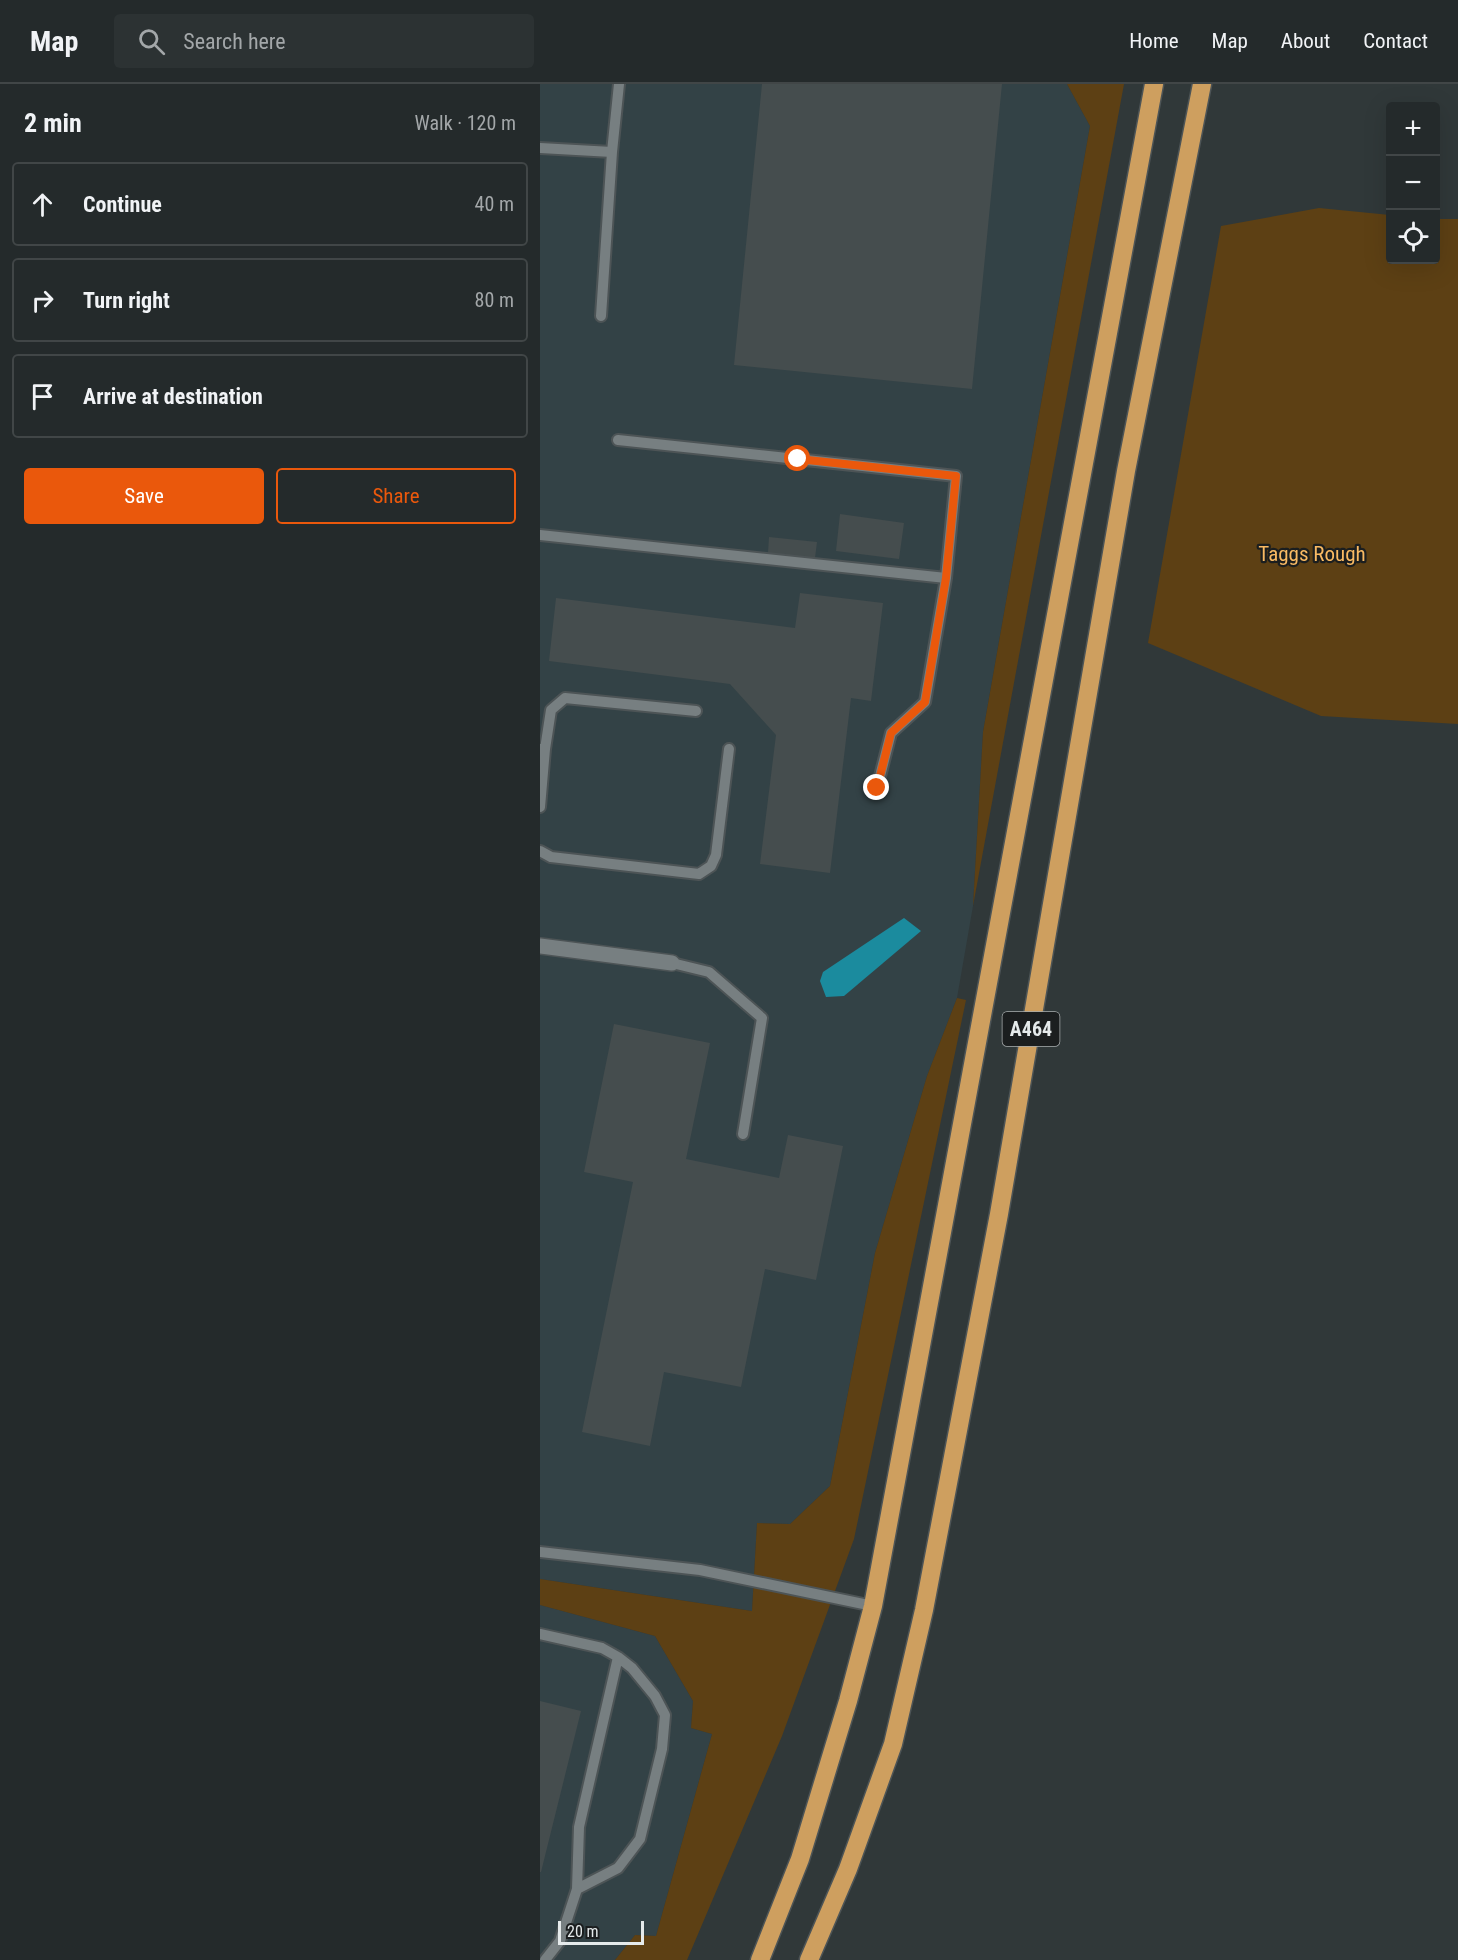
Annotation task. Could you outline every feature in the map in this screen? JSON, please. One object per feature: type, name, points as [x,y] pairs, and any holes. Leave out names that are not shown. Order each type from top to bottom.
[{"type":"highway","name":"A464","points":[[760,1960],[800,1859],[848,1701],[873,1606],[1154,84]]},
{"type":"highway","name":"A464","points":[[809,1960],[848,1869],[893,1744],[924,1610],[999,1214],[1126,471],[1202,84]]},
{"type":"street","points":[[540,946],[672,963]]},
{"type":"lane","points":[[602,315],[612,152],[619,84]]},
{"type":"lane","points":[[540,148],[612,152]]},
{"type":"lane","points":[[618,440],[956,476],[946,578],[925,702],[891,733],[877,788]]},
{"type":"lane","points":[[540,535],[946,578]]},
{"type":"lane","points":[[540,807],[543,749],[551,710],[565,698],[696,711]]},
{"type":"lane","points":[[540,851],[551,857],[699,874],[711,866],[716,855],[729,748]]},
{"type":"lane","points":[[672,963],[709,972],[762,1018],[743,1134]]},
{"type":"lane","points":[[540,1552],[700,1570],[873,1606]]},
{"type":"lane","points":[[540,1634],[602,1648],[618,1657],[638,1675],[655,1696],[665,1715],[662,1749],[640,1839],[618,1868],[577,1889]]},
{"type":"lane","points":[[546,1960],[560,1941],[577,1889],[579,1827],[618,1657]]},
{"type":"shaded area","points":[[540,84],[1067,84],[1090,126],[983,732],[973,906],[957,998],[927,1076],[875,1253],[830,1486],[790,1524],[757,1523],[752,1611],[540,1579]]},
{"type":"shaded area","points":[[540,1605],[655,1636],[693,1701],[691,1728],[712,1734],[656,1936],[635,1935],[615,1960],[540,1960]]},
{"type":"green space","points":[[1067,84],[1124,84],[973,906],[983,732],[1090,126]]},
{"type":"green space","name":"Taggs Rough","points":[[1319,208],[1386,215],[1386,264],[1440,264],[1440,219],[1458,219],[1458,724],[1321,716],[1148,643],[1221,226]]},
{"type":"green space","points":[[957,998],[966,1000],[854,1539],[782,1736],[687,1960],[615,1960],[635,1935],[656,1936],[712,1734],[691,1728],[693,1701],[655,1636],[540,1605],[540,1579],[752,1611],[757,1523],[790,1524],[830,1486],[875,1253],[927,1076]]},
{"type":"water","points":[[904,918],[921,931],[844,996],[826,997],[820,981],[823,972]]},
{"type":"building","points":[[762,84],[1002,84],[972,389],[734,365]]},
{"type":"building","points":[[840,514],[904,523],[899,559],[836,551]]},
{"type":"building","points":[[769,537],[817,542],[815,558],[768,553]]},
{"type":"building","points":[[800,593],[883,603],[871,701],[851,698],[830,873],[760,864],[776,735],[730,684],[549,661],[556,598],[795,628]]},
{"type":"building","points":[[614,1024],[710,1043],[686,1159],[779,1178],[788,1135],[843,1146],[816,1280],[765,1269],[741,1387],[664,1372],[650,1446],[582,1432],[633,1182],[584,1172]]},
{"type":"building","points":[[540,1701],[581,1711],[541,1872],[540,1872]]},
{"type":"route","points":[[798,459],[956,476],[946,578],[925,702],[891,733],[877,788]]}]
